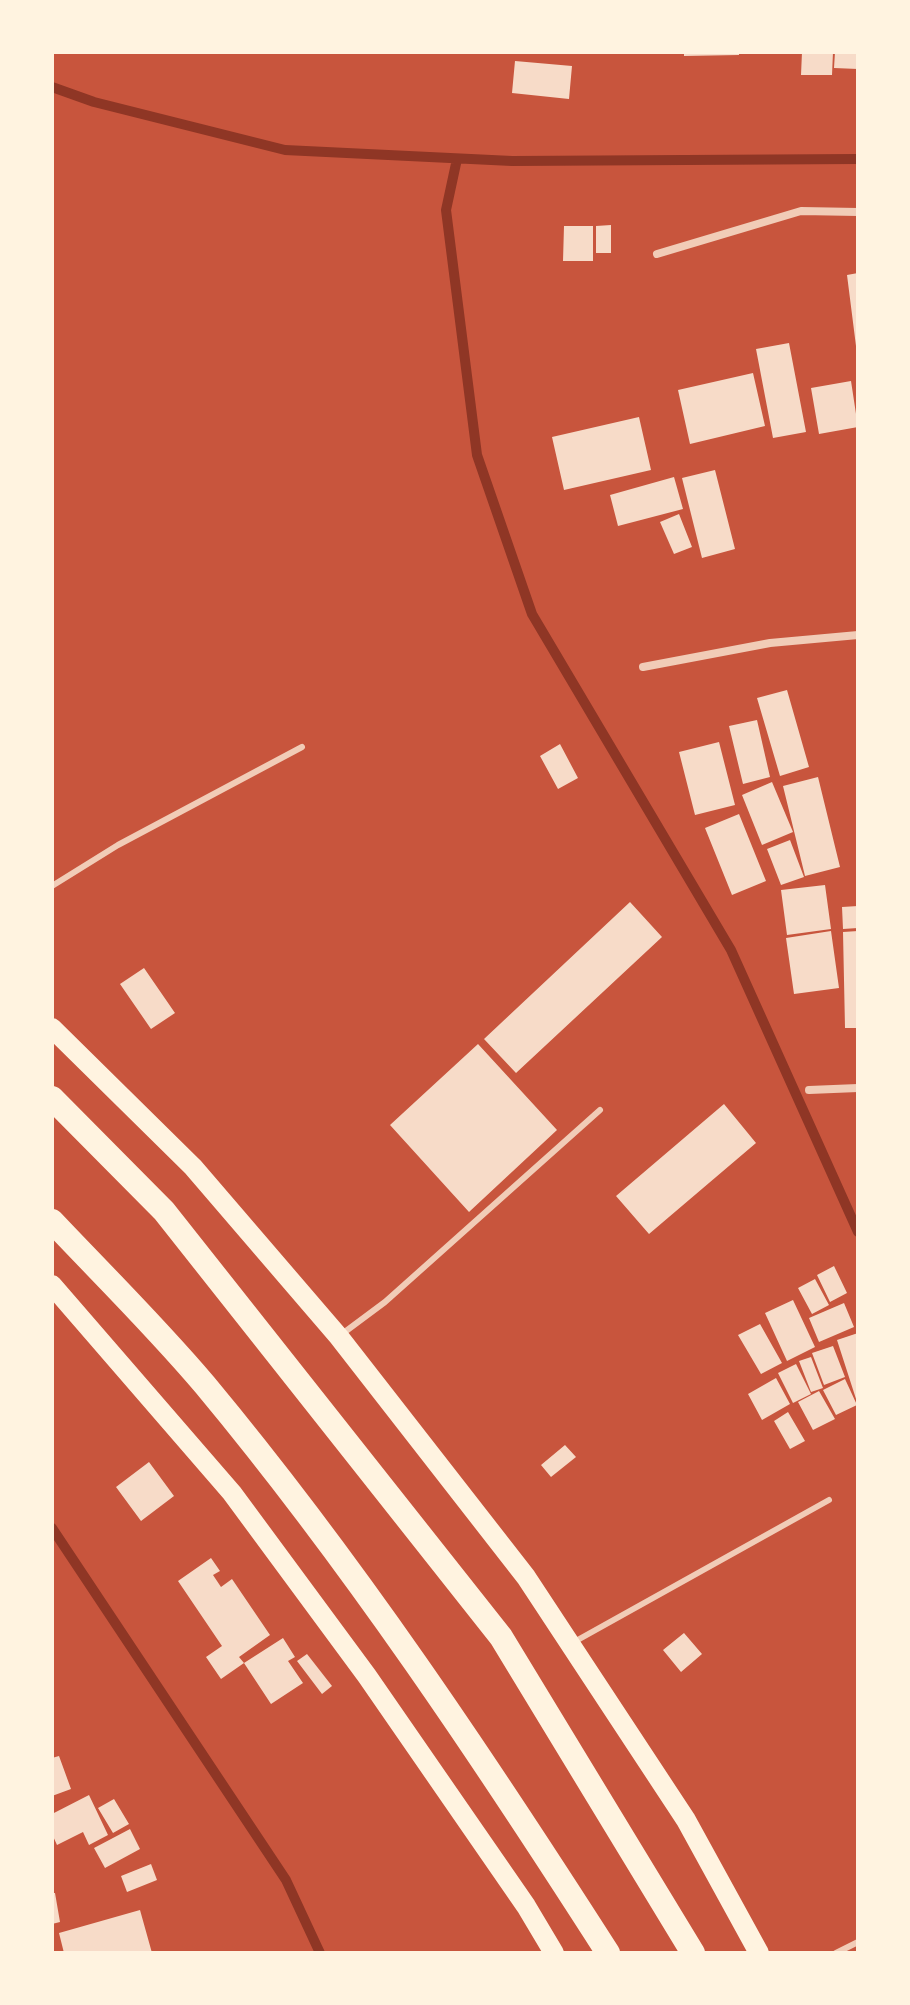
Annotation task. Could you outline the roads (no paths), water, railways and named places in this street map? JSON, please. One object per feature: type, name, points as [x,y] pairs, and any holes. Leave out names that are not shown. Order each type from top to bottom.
[{"type":"highway","points":[[52,1098],[164,1211],[501,1637],[693,1953]]},
{"type":"highway","points":[[52,1221],[204,1384],[374,1605],[510,1801],[608,1953]]},
{"type":"main road","points":[[52,1028],[193,1167],[339,1337],[526,1577],[686,1820],[759,1953]]},
{"type":"main road","points":[[52,1285],[232,1493],[367,1676],[526,1906],[554,1953]]},
{"type":"street","points":[[657,254],[801,211],[858,212]]},
{"type":"street","points":[[643,667],[770,643],[858,635]]},
{"type":"street","points":[[809,1090],[858,1088]]},
{"type":"lane","points":[[52,886],[118,845],[302,747]]},
{"type":"lane","points":[[339,1337],[385,1302],[600,1110]]},
{"type":"lane","points":[[570,1644],[829,1500]]},
{"type":"lane","points":[[836,1953],[858,1942]]},
{"type":"waterway","points":[[52,87],[94,102],[285,150],[512,161],[858,159]]},
{"type":"waterway","points":[[457,159],[446,210],[477,455],[532,614],[731,950],[858,1232]]},
{"type":"waterway","points":[[52,1528],[286,1880],[320,1953]]}]
